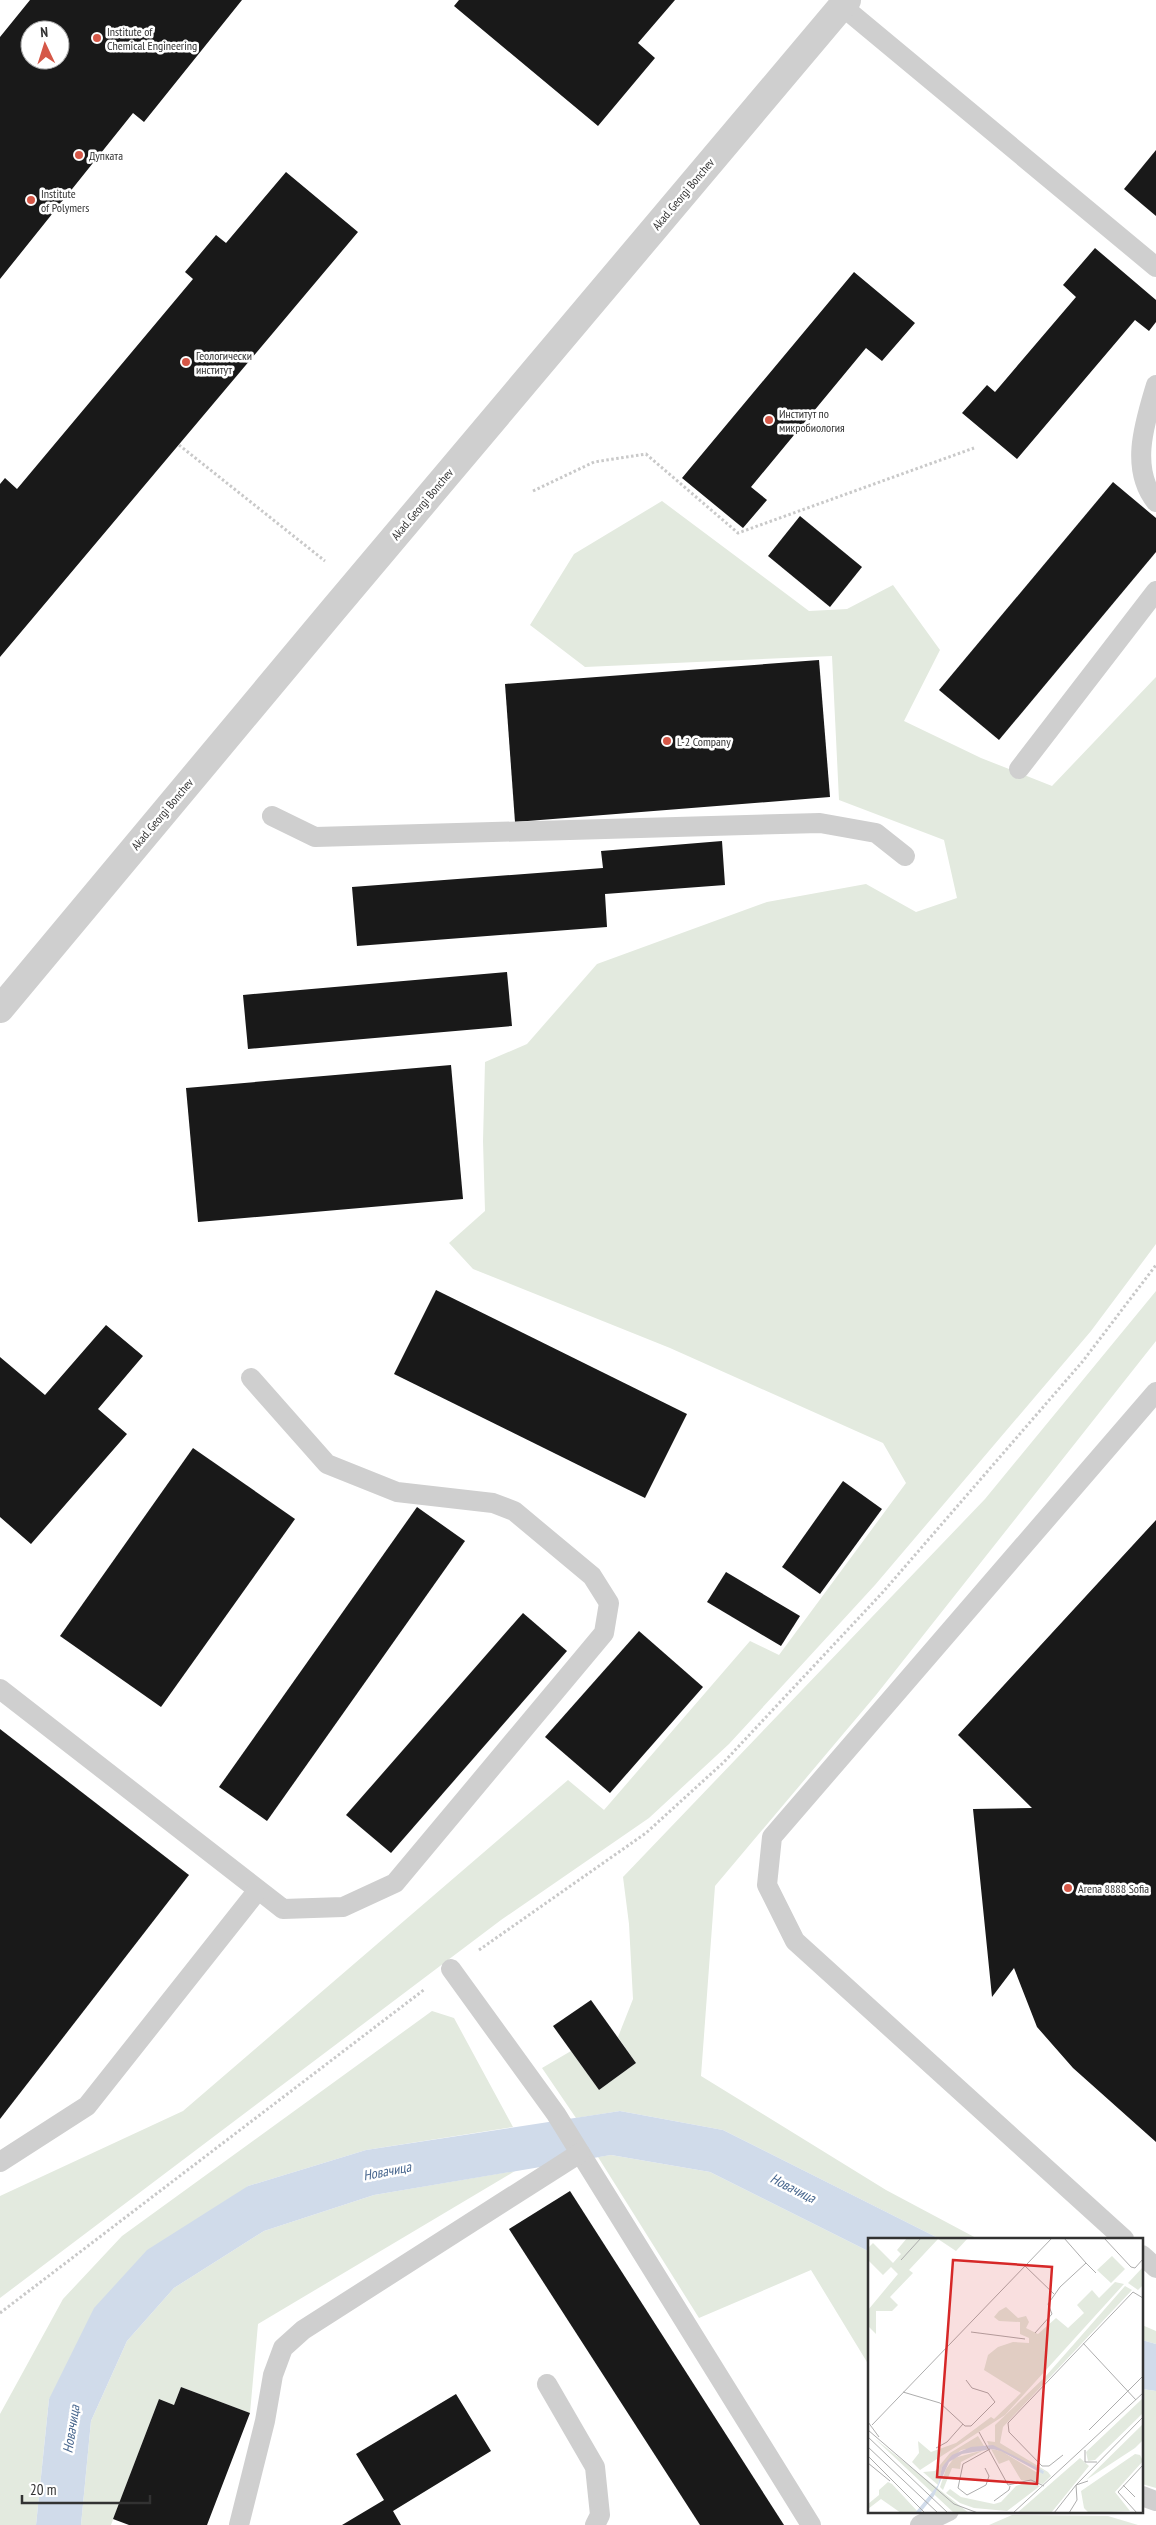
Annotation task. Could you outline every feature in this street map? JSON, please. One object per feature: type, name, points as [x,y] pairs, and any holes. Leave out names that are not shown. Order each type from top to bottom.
[{"type":"street","name":"Akad. Georgi Bonchev","points":[[0,1009],[332,610],[844,3]]},
{"type":"lane","points":[[844,3],[1156,267]]},
{"type":"lane","points":[[1156,385],[1142,432],[1142,474],[1156,502]]},
{"type":"lane","points":[[1019,770],[1156,591]]},
{"type":"lane","points":[[272,816],[315,837],[820,823],[876,834],[905,856]]},
{"type":"lane","points":[[0,1690],[283,1909],[343,1907],[395,1883],[604,1633],[609,1603],[592,1576],[514,1511],[493,1503],[397,1492],[327,1464],[251,1378]]},
{"type":"lane","points":[[1123,2238],[795,1941],[767,1886],[772,1837],[1156,1392]]},
{"type":"lane","points":[[0,2162],[87,2106],[258,1890]]},
{"type":"lane","points":[[451,1970],[556,2114],[811,2525]]},
{"type":"lane","points":[[239,2525],[266,2421],[273,2375],[283,2348],[303,2330],[579,2151]]},
{"type":"lane","points":[[1144,2257],[1156,2268]]},
{"type":"lane","points":[[547,2384],[595,2467],[600,2515],[595,2525]]},
{"type":"lane","points":[[1144,2497],[1156,2501]]},
{"type":"lane","points":[[920,2525],[947,2512]]},
{"type":"path","points":[[179,446],[327,562]]},
{"type":"path","points":[[533,491],[594,462],[646,454],[738,533],[974,448]]},
{"type":"path","points":[[0,2313],[451,1970],[646,1833],[724,1762],[883,1592],[1083,1361],[1156,1265]]},
{"type":"shaded area","points":[[662,501],[809,611],[847,609],[893,585],[940,650],[904,721],[981,758],[1052,786],[1156,677],[1156,1244],[1091,1331],[875,1585],[729,1744],[649,1818],[501,1920],[0,2298],[0,2196],[183,2111],[568,1780],[604,1810],[750,1641],[779,1655],[906,1483],[883,1443],[670,1348],[473,1269],[449,1243],[485,1211],[483,1141],[485,1062],[527,1044],[597,964],[767,902],[866,884],[916,912],[957,898],[944,840],[839,800],[832,656],[585,667],[530,625],[574,554]]},
{"type":"shaded area","points":[[1156,1291],[1156,1341],[876,1695],[715,1886],[701,2076],[886,2190],[976,2238],[938,2238],[723,2130],[620,2111],[576,2118],[542,2068],[571,2051],[599,2090],[636,2063],[618,2037],[633,1999],[629,1924],[623,1877],[985,1499]]},
{"type":"shaded area","points":[[432,2011],[454,2018],[513,2127],[366,2150],[248,2186],[49,2399],[36,2525],[0,2525],[0,2414],[63,2299],[122,2236]]},
{"type":"shaded area","points":[[611,2155],[710,2172],[868,2251],[868,2364],[811,2270],[699,2318],[598,2157]]},
{"type":"shaded area","points":[[515,2171],[258,2324],[250,2413],[181,2387],[174,2405],[159,2399],[111,2525],[81,2525],[91,2421],[127,2341],[174,2288],[264,2231],[374,2195]]},
{"type":"shaded area","points":[[1144,2326],[1156,2331],[1156,2344],[1144,2341]]},
{"type":"shaded area","points":[[1144,2389],[1156,2391],[1156,2488],[1144,2485]]},
{"type":"shaded area","points":[[1012,2515],[1108,2516],[1138,2525],[989,2525]]},
{"type":"water","name":"Новачица","points":[[620,2111],[723,2130],[938,2238],[868,2238],[868,2251],[710,2172],[611,2155],[374,2195],[264,2231],[174,2288],[127,2341],[91,2421],[81,2525],[36,2525],[49,2399],[94,2308],[147,2250],[248,2186],[366,2150]]},
{"type":"water","points":[[1144,2341],[1156,2344],[1156,2391],[1144,2389]]},
{"type":"building","name":"Institute of Polymers","points":[[30,0],[242,0],[144,122],[133,113],[0,279],[0,37]]},
{"type":"building","points":[[459,0],[675,0],[638,43],[655,58],[598,126],[454,6]]},
{"type":"building","points":[[1156,150],[1156,216],[1124,189]]},
{"type":"building","name":"Геологически институт","points":[[286,172],[358,232],[0,657],[0,484],[5,478],[17,489],[193,279],[185,272],[216,235],[226,243]]},
{"type":"building","points":[[1095,248],[1156,300],[1156,322],[1149,331],[1135,320],[1017,459],[962,413],[987,385],[995,392],[1076,297],[1063,285]]},
{"type":"building","name":"Институт по микробиология","points":[[854,272],[915,323],[882,361],[866,348],[751,487],[767,500],[743,528],[682,478]]},
{"type":"building","points":[[1113,482],[1156,518],[1156,552],[999,740],[939,690]]},
{"type":"building","points":[[800,516],[862,567],[830,607],[768,556]]},
{"type":"building","name":"L-2 Company","points":[[819,660],[830,797],[515,822],[505,684]]},
{"type":"building","points":[[722,841],[725,885],[605,894],[607,927],[357,946],[352,887],[603,868],[601,851]]},
{"type":"building","points":[[507,972],[512,1026],[248,1049],[243,995]]},
{"type":"building","points":[[451,1065],[463,1199],[198,1222],[186,1088]]},
{"type":"building","points":[[436,1290],[687,1414],[645,1498],[394,1374]]},
{"type":"building","points":[[106,1325],[143,1356],[98,1409],[127,1434],[31,1544],[0,1517],[0,1357],[45,1395]]},
{"type":"building","points":[[193,1448],[295,1519],[161,1707],[60,1636]]},
{"type":"building","points":[[843,1481],[882,1509],[820,1594],[782,1567]]},
{"type":"building","points":[[417,1507],[465,1541],[267,1821],[219,1787]]},
{"type":"building","name":"Arena 8888 Sofia","points":[[1156,1520],[1156,2142],[1073,2068],[1037,2027],[1014,1968],[992,1997],[973,1809],[1032,1808],[958,1735]]},
{"type":"building","points":[[726,1572],[800,1616],[781,1646],[707,1602]]},
{"type":"building","points":[[523,1613],[567,1651],[391,1853],[346,1815]]},
{"type":"building","points":[[639,1631],[703,1687],[610,1793],[545,1737]]},
{"type":"building","points":[[0,1729],[189,1875],[0,2119]]},
{"type":"building","points":[[591,2000],[636,2063],[599,2090],[553,2026]]},
{"type":"building","points":[[570,2191],[784,2525],[700,2525],[509,2229]]},
{"type":"building","points":[[181,2387],[250,2413],[207,2525],[129,2525],[113,2519],[159,2399],[174,2405]]},
{"type":"building","points":[[456,2394],[491,2451],[393,2511],[401,2525],[342,2525],[384,2500],[356,2454]]},
{"type":"place","name":"Institute of Chemical Engineering","points":[[97,38]]},
{"type":"place","name":"Дупката","points":[[79,155]]},
{"type":"place","name":"Institute of Polymers","points":[[31,200]]},
{"type":"place","name":"Геологически институт","points":[[186,362]]},
{"type":"place","name":"Институт по микробиология","points":[[769,420]]},
{"type":"place","name":"L-2 Company","points":[[667,741]]},
{"type":"place","name":"Arena 8888 Sofia","points":[[1068,1888]]}]
